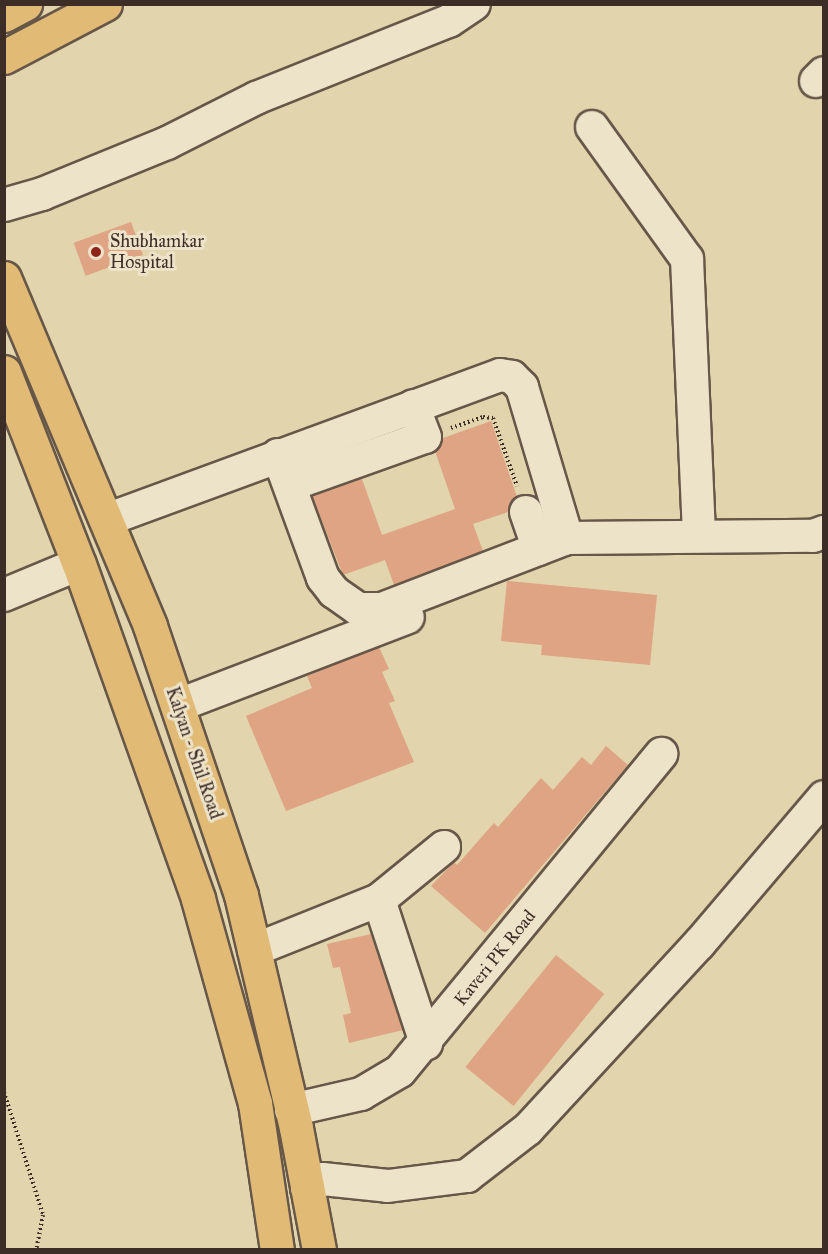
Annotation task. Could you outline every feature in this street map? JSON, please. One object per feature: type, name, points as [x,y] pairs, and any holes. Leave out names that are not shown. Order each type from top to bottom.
[{"type":"main road","points":[[4,15],[25,4]]},
{"type":"main road","points":[[4,57],[105,4]]},
{"type":"main road","name":"Kalyan - Shil Road","points":[[4,278],[106,520],[179,705],[241,895],[291,1110],[319,1250]]},
{"type":"main road","points":[[4,372],[79,564],[198,899],[255,1104],[277,1250]]},
{"type":"street","points":[[4,205],[42,194],[167,143],[256,98],[449,21],[474,4]]},
{"type":"street","points":[[592,127],[687,259],[699,536]]},
{"type":"street","points":[[106,520],[500,375],[512,377],[522,387],[553,544]]},
{"type":"street","points":[[290,485],[425,437],[413,406]]},
{"type":"street","points":[[344,431],[356,462]]},
{"type":"street","points":[[278,455],[323,578],[334,592],[358,609],[382,609],[553,544],[699,536],[813,536],[824,532]]},
{"type":"street","points":[[526,512],[553,544]]},
{"type":"street","points":[[4,595],[79,564]]},
{"type":"street","points":[[179,705],[473,592]]},
{"type":"street","name":"Kaveri PK Road","points":[[291,1110],[361,1094],[381,1085],[426,1043],[661,754]]},
{"type":"street","points":[[307,1188],[323,1179],[388,1186],[467,1176],[528,1129],[699,944],[824,797]]},
{"type":"street","points":[[254,951],[379,900],[444,847]]},
{"type":"street","points":[[379,900],[426,1043]]},
{"type":"path","points":[[425,437],[483,417],[493,418],[526,512]]},
{"type":"path","points":[[4,1092],[43,1215],[36,1250]]},
{"type":"building","points":[[131,222],[143,255],[86,276],[74,243]]},
{"type":"building","points":[[491,421],[517,497],[508,512],[473,524],[483,551],[394,585],[385,560],[343,575],[312,496],[362,479],[382,535],[455,509],[435,451],[443,438]]},
{"type":"building","points":[[507,581],[657,595],[650,665],[541,655],[542,645],[501,641]]},
{"type":"building","points":[[379,647],[389,669],[382,672],[395,701],[389,703],[414,762],[286,811],[246,716],[312,688],[307,676]]},
{"type":"building","points":[[606,746],[628,765],[485,933],[431,886],[454,862],[457,865],[494,823],[498,827],[541,778],[553,790],[582,757],[591,765]]},
{"type":"building","points":[[371,934],[403,1030],[349,1043],[343,1015],[351,1013],[340,967],[333,968],[327,944]]},
{"type":"building","points":[[556,955],[604,994],[514,1106],[465,1067]]},
{"type":"place","name":"Shubhamkar Hospital","points":[[96,252]]}]
